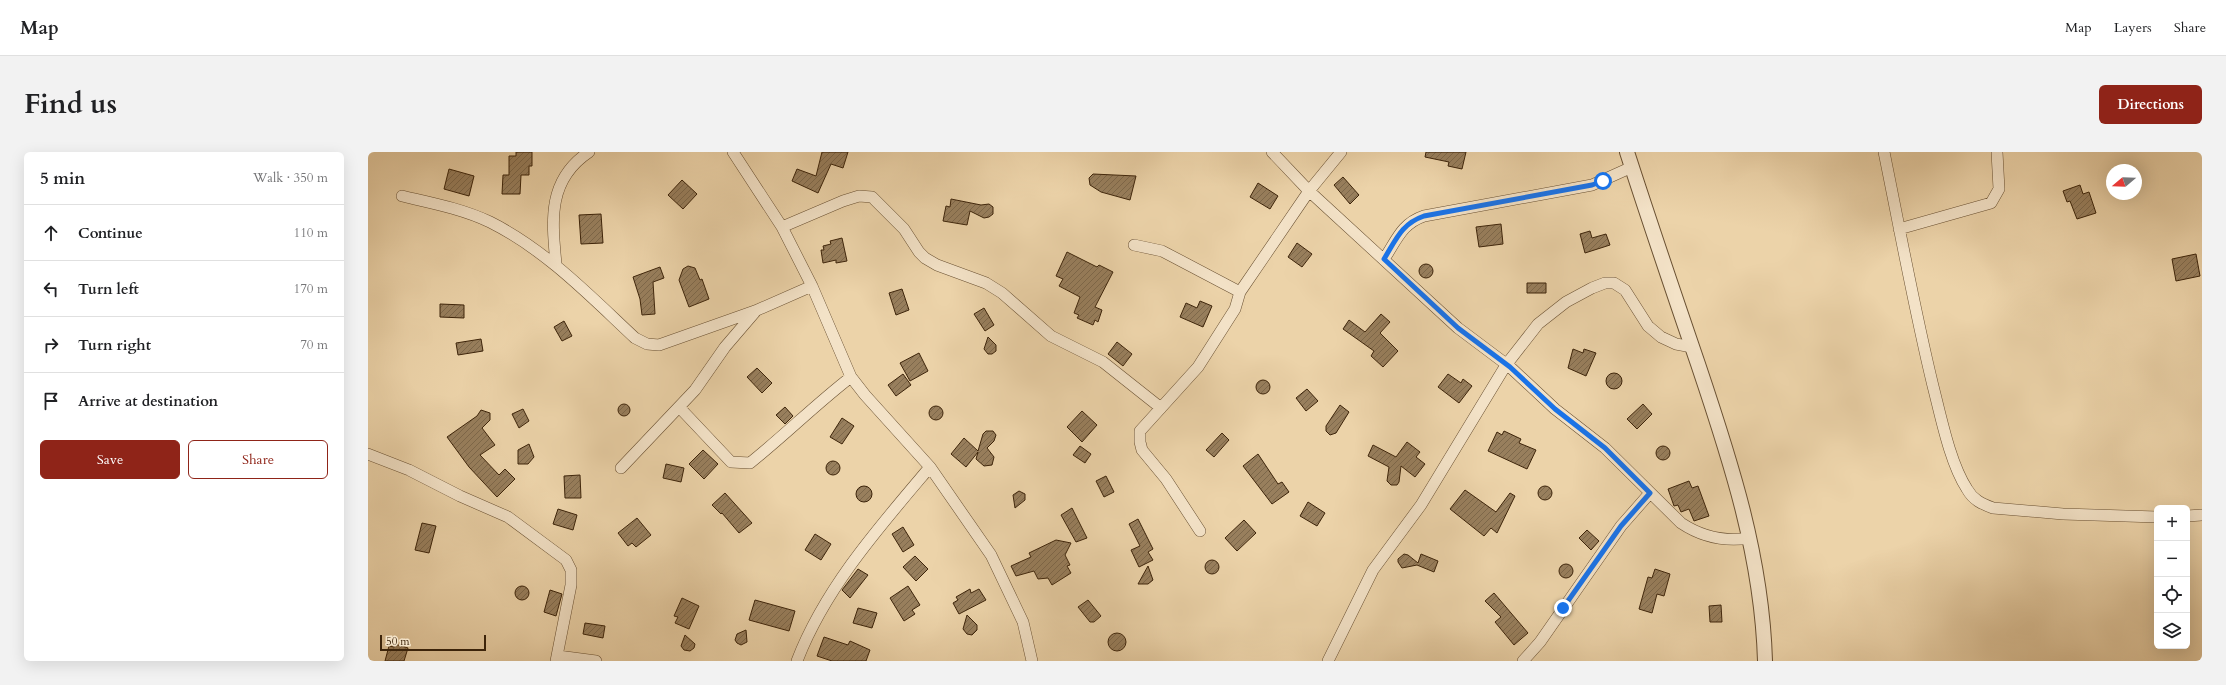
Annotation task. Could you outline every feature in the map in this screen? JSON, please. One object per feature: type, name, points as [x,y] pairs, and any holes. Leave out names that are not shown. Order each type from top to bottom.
[{"type":"street","points":[[556,264],[552,220],[554,202],[561,183],[589,152]]},
{"type":"street","points":[[733,152],[782,227],[812,286],[851,377],[865,395],[930,467],[991,555],[1023,622],[1032,661]]},
{"type":"street","points":[[1272,152],[1309,191],[1458,328],[1506,364],[1555,409],[1605,448],[1663,507],[1692,530],[1715,538],[1733,540],[1750,538]]},
{"type":"street","points":[[1200,531],[1166,479],[1142,450],[1140,431],[1198,367],[1235,309],[1240,292],[1309,191],[1341,152]]},
{"type":"street","points":[[1627,152],[1731,462],[1750,538],[1761,604],[1765,661]]},
{"type":"street","points":[[1884,152],[1919,330],[1940,415],[1953,456],[1967,489],[1974,498],[1982,504],[2001,508],[2063,514],[2154,517]]},
{"type":"street","points":[[1899,229],[1991,203],[1999,189],[1997,152]]},
{"type":"street","points":[[1384,259],[1406,225],[1411,220],[1592,185],[1632,167]]},
{"type":"street","points":[[402,196],[457,209],[489,222],[521,239],[556,264],[635,338],[647,344],[659,345],[755,311],[812,286]]},
{"type":"street","points":[[782,227],[843,201],[858,196],[872,197],[904,229],[919,252],[925,258],[936,265],[986,283],[1002,293],[1051,336],[1103,362],[1161,408]]},
{"type":"street","points":[[1134,245],[1162,251],[1240,292]]},
{"type":"street","points":[[1328,661],[1373,570],[1421,505],[1506,364],[1538,324],[1566,302],[1606,283],[1614,283],[1625,290],[1648,326],[1661,337],[1676,344],[1692,347]]},
{"type":"street","points":[[621,468],[695,390],[725,347],[755,311]]},
{"type":"street","points":[[679,407],[732,462],[750,463],[851,377]]},
{"type":"street","points":[[368,454],[410,470],[460,496],[508,517],[566,560],[571,570],[571,585],[557,658],[596,661]]},
{"type":"street","points":[[797,661],[806,636],[837,586],[875,534],[930,467]]},
{"type":"street","points":[[1523,661],[1540,642],[1621,526],[1650,493]]},
{"type":"street","points":[[2190,516],[2202,515]]},
{"type":"building","points":[[516,152],[532,152],[532,166],[529,166],[529,175],[521,175],[520,194],[502,194],[503,175],[509,175],[509,156],[516,156]]},
{"type":"building","points":[[822,152],[848,152],[843,168],[831,164],[818,193],[792,181],[797,169],[816,176]]},
{"type":"building","points":[[1426,152],[1466,152],[1462,169],[1448,166],[1449,162],[1425,157]]},
{"type":"building","points":[[449,169],[474,176],[469,196],[444,189]]},
{"type":"building","points":[[1093,174],[1136,176],[1130,200],[1101,192],[1090,185],[1089,178]]},
{"type":"building","points":[[1343,177],[1359,195],[1350,204],[1334,185]]},
{"type":"building","points":[[682,180],[697,194],[683,209],[668,195]]},
{"type":"building","points":[[1258,183],[1278,196],[1270,209],[1250,197]]},
{"type":"building","points":[[2080,185],[2083,194],[2089,192],[2096,213],[2077,219],[2070,201],[2067,202],[2063,191]]},
{"type":"building","points":[[951,199],[981,205],[989,204],[993,207],[993,214],[984,218],[970,211],[967,225],[943,221],[946,206],[950,207]]},
{"type":"building","points":[[601,214],[603,243],[581,244],[579,215]]},
{"type":"building","points":[[1501,224],[1503,244],[1479,247],[1476,227]]},
{"type":"building","points":[[1590,231],[1592,238],[1606,234],[1610,245],[1585,253],[1580,234]]},
{"type":"building","points":[[842,238],[847,261],[836,263],[836,260],[823,263],[821,250],[824,250],[823,246],[831,244],[830,241]]},
{"type":"building","points":[[1297,243],[1312,254],[1302,267],[1288,257]]},
{"type":"building","points":[[1067,252],[1097,267],[1099,265],[1113,272],[1095,307],[1102,310],[1098,322],[1095,320],[1093,325],[1077,318],[1079,315],[1074,313],[1080,297],[1059,286],[1063,279],[1056,276]]},
{"type":"building","points":[[2196,254],[2200,276],[2176,281],[2172,259]]},
{"type":"building","points":[[1423,264],[1429,264],[1433,268],[1433,274],[1429,278],[1423,278],[1419,274],[1419,268]]},
{"type":"building","points":[[688,266],[695,268],[700,280],[702,279],[709,299],[689,307],[679,280],[683,269]]},
{"type":"building","points":[[660,267],[664,278],[653,282],[655,314],[642,315],[640,299],[633,277]]},
{"type":"building","points":[[1527,283],[1546,283],[1546,293],[1527,293]]},
{"type":"building","points":[[902,289],[909,310],[896,315],[889,293]]},
{"type":"building","points":[[1200,301],[1212,306],[1203,327],[1180,317],[1186,303],[1197,308]]},
{"type":"building","points":[[440,304],[464,305],[464,318],[440,317]]},
{"type":"building","points":[[984,308],[994,325],[985,331],[974,314]]},
{"type":"building","points":[[1381,314],[1390,322],[1380,333],[1398,351],[1383,367],[1371,356],[1374,351],[1343,329],[1349,320],[1365,332]]},
{"type":"building","points":[[564,321],[572,336],[562,341],[554,327]]},
{"type":"building","points":[[988,337],[996,345],[996,351],[992,354],[988,354],[984,349]]},
{"type":"building","points":[[481,339],[483,351],[458,355],[456,343]]},
{"type":"building","points":[[1117,342],[1132,354],[1123,366],[1108,354]]},
{"type":"building","points":[[1573,349],[1583,353],[1584,349],[1596,353],[1586,376],[1568,368]]},
{"type":"building","points":[[919,353],[928,371],[910,381],[900,363]]},
{"type":"building","points":[[757,368],[772,383],[762,393],[747,377]]},
{"type":"building","points":[[1611,373],[1617,373],[1622,378],[1620,387],[1617,389],[1611,389],[1606,384],[1606,378]]},
{"type":"building","points":[[903,374],[911,385],[896,396],[888,385]]},
{"type":"building","points":[[1448,374],[1461,383],[1463,379],[1472,386],[1459,403],[1438,387]]},
{"type":"building","points":[[1260,380],[1266,380],[1270,384],[1270,390],[1266,394],[1260,394],[1256,390],[1256,384]]},
{"type":"building","points":[[1307,389],[1318,401],[1306,411],[1296,398]]},
{"type":"building","points":[[624,404],[628,406],[630,410],[628,414],[624,416],[620,414],[618,410],[620,406]]},
{"type":"building","points":[[1643,404],[1652,414],[1637,429],[1627,419]]},
{"type":"building","points":[[1340,405],[1349,412],[1336,433],[1330,435],[1326,431],[1326,426]]},
{"type":"building","points":[[936,406],[941,408],[943,413],[941,418],[936,420],[931,418],[929,413],[931,408]]},
{"type":"building","points":[[785,407],[793,416],[785,424],[776,415]]},
{"type":"building","points":[[523,409],[529,421],[519,428],[512,414]]},
{"type":"building","points":[[481,410],[490,413],[490,420],[482,428],[495,445],[480,455],[499,475],[505,469],[515,479],[497,497],[469,467],[447,437],[477,416]]},
{"type":"building","points":[[1082,411],[1097,425],[1082,442],[1067,427]]},
{"type":"building","points":[[842,418],[854,426],[842,444],[830,437]]},
{"type":"building","points":[[986,431],[993,431],[996,435],[994,441],[987,448],[994,457],[992,465],[984,466],[976,459],[978,452],[966,467],[951,454],[964,438],[978,451],[983,434]]},
{"type":"building","points":[[1504,431],[1521,439],[1519,443],[1536,450],[1527,469],[1488,451],[1497,432],[1502,435]]},
{"type":"building","points":[[1222,433],[1229,440],[1214,457],[1206,450]]},
{"type":"building","points":[[1407,442],[1420,452],[1416,457],[1425,464],[1415,477],[1401,466],[1399,482],[1397,485],[1391,485],[1387,481],[1389,467],[1368,456],[1373,445],[1396,457]]},
{"type":"building","points":[[529,444],[534,457],[528,464],[518,464],[518,450]]},
{"type":"building","points":[[1080,446],[1091,454],[1085,463],[1073,455]]},
{"type":"building","points":[[1660,446],[1666,446],[1670,450],[1670,456],[1666,460],[1660,460],[1656,456],[1656,450]]},
{"type":"building","points":[[703,450],[718,464],[704,479],[689,464]]},
{"type":"building","points":[[1258,454],[1278,484],[1282,482],[1289,492],[1272,504],[1243,466]]},
{"type":"building","points":[[833,461],[838,463],[840,468],[838,473],[833,475],[828,473],[826,468],[828,463]]},
{"type":"building","points":[[666,464],[684,468],[681,482],[663,478]]},
{"type":"building","points":[[580,475],[581,498],[565,498],[564,476]]},
{"type":"building","points":[[1106,476],[1114,492],[1104,497],[1096,481]]},
{"type":"building","points":[[1689,481],[1692,488],[1698,486],[1709,516],[1694,521],[1689,509],[1681,512],[1678,505],[1674,506],[1668,489]]},
{"type":"building","points":[[864,486],[871,491],[872,494],[867,501],[864,502],[857,497],[856,494],[861,487]]},
{"type":"building","points":[[1542,486],[1548,486],[1552,490],[1552,496],[1548,500],[1542,500],[1538,496],[1538,490]]},
{"type":"building","points":[[1465,490],[1496,512],[1510,493],[1515,496],[1497,533],[1491,528],[1484,536],[1450,509]]},
{"type":"building","points":[[1019,491],[1025,494],[1025,500],[1015,508],[1013,495]]},
{"type":"building","points":[[725,493],[752,523],[739,533],[722,513],[721,514],[712,505]]},
{"type":"building","points":[[1308,502],[1325,513],[1317,526],[1300,516]]},
{"type":"building","points":[[1072,508],[1087,538],[1076,542],[1061,515]]},
{"type":"building","points":[[558,509],[577,515],[573,530],[553,524]]},
{"type":"building","points":[[637,518],[651,535],[636,547],[632,543],[628,546],[618,533]]},
{"type":"building","points":[[1138,519],[1153,549],[1148,552],[1153,560],[1139,567],[1131,550],[1140,546],[1129,524]]},
{"type":"building","points":[[1244,520],[1256,533],[1237,551],[1225,538]]},
{"type":"building","points":[[422,523],[436,526],[429,553],[415,550]]},
{"type":"building","points":[[903,527],[914,545],[903,552],[892,534]]},
{"type":"building","points":[[1587,530],[1599,541],[1591,550],[1579,538]]},
{"type":"building","points":[[815,534],[831,544],[821,560],[805,550]]},
{"type":"building","points":[[1056,540],[1071,543],[1065,555],[1070,565],[1067,566],[1071,573],[1052,585],[1048,578],[1038,579],[1034,571],[1016,576],[1011,566],[1031,557],[1029,553]]},
{"type":"building","points":[[1404,554],[1408,555],[1418,563],[1421,554],[1438,561],[1434,572],[1417,565],[1402,568],[1398,562],[1398,559]]},
{"type":"building","points":[[915,556],[928,569],[916,581],[903,567]]},
{"type":"building","points":[[1212,560],[1217,562],[1219,567],[1217,572],[1212,574],[1207,572],[1205,567],[1207,562]]},
{"type":"building","points":[[1566,564],[1571,566],[1573,571],[1571,576],[1566,578],[1561,576],[1559,571],[1561,566]]},
{"type":"building","points":[[1148,566],[1153,580],[1148,584],[1138,584]]},
{"type":"building","points":[[858,569],[868,575],[850,598],[842,590]]},
{"type":"building","points":[[1655,569],[1670,574],[1664,596],[1657,594],[1652,613],[1639,609],[1648,577],[1652,578]]},
{"type":"building","points":[[522,586],[527,588],[529,593],[527,598],[522,600],[517,598],[515,593],[517,588]]},
{"type":"building","points":[[908,586],[920,605],[912,610],[915,614],[904,621],[890,598]]},
{"type":"building","points":[[970,589],[971,593],[979,589],[986,600],[959,614],[953,603],[958,600],[956,597]]},
{"type":"building","points":[[550,590],[562,594],[556,616],[544,612]]},
{"type":"building","points":[[1494,593],[1528,633],[1514,645],[1495,622],[1501,617],[1485,601]]},
{"type":"building","points":[[682,598],[699,606],[689,629],[675,623],[678,617],[674,616]]},
{"type":"building","points":[[755,600],[795,611],[789,631],[749,620]]},
{"type":"building","points":[[1088,600],[1101,616],[1094,622],[1090,622],[1078,607]]},
{"type":"building","points":[[1721,605],[1722,622],[1710,622],[1709,606]]},
{"type":"building","points":[[858,608],[877,613],[872,628],[853,623]]},
{"type":"building","points":[[967,615],[977,625],[977,630],[972,635],[967,634],[963,629]]},
{"type":"building","points":[[585,623],[605,626],[603,638],[583,634]]},
{"type":"building","points":[[746,630],[747,642],[741,645],[737,643],[735,640],[737,634]]},
{"type":"building","points":[[1113,633],[1121,633],[1126,638],[1124,649],[1121,651],[1113,651],[1108,646],[1108,638]]},
{"type":"building","points":[[685,635],[695,644],[694,648],[690,651],[684,650],[681,646]]},
{"type":"building","points":[[824,637],[848,645],[850,641],[870,650],[866,661],[832,661],[817,656]]},
{"type":"building","points":[[395,644],[408,648],[404,661],[385,661],[389,646],[394,647]]},
{"type":"route","points":[[1563,608],[1621,526],[1650,493],[1605,448],[1555,409],[1510,367],[1458,328],[1384,259],[1406,225],[1411,220],[1424,216],[1592,185],[1603,181]]}]
